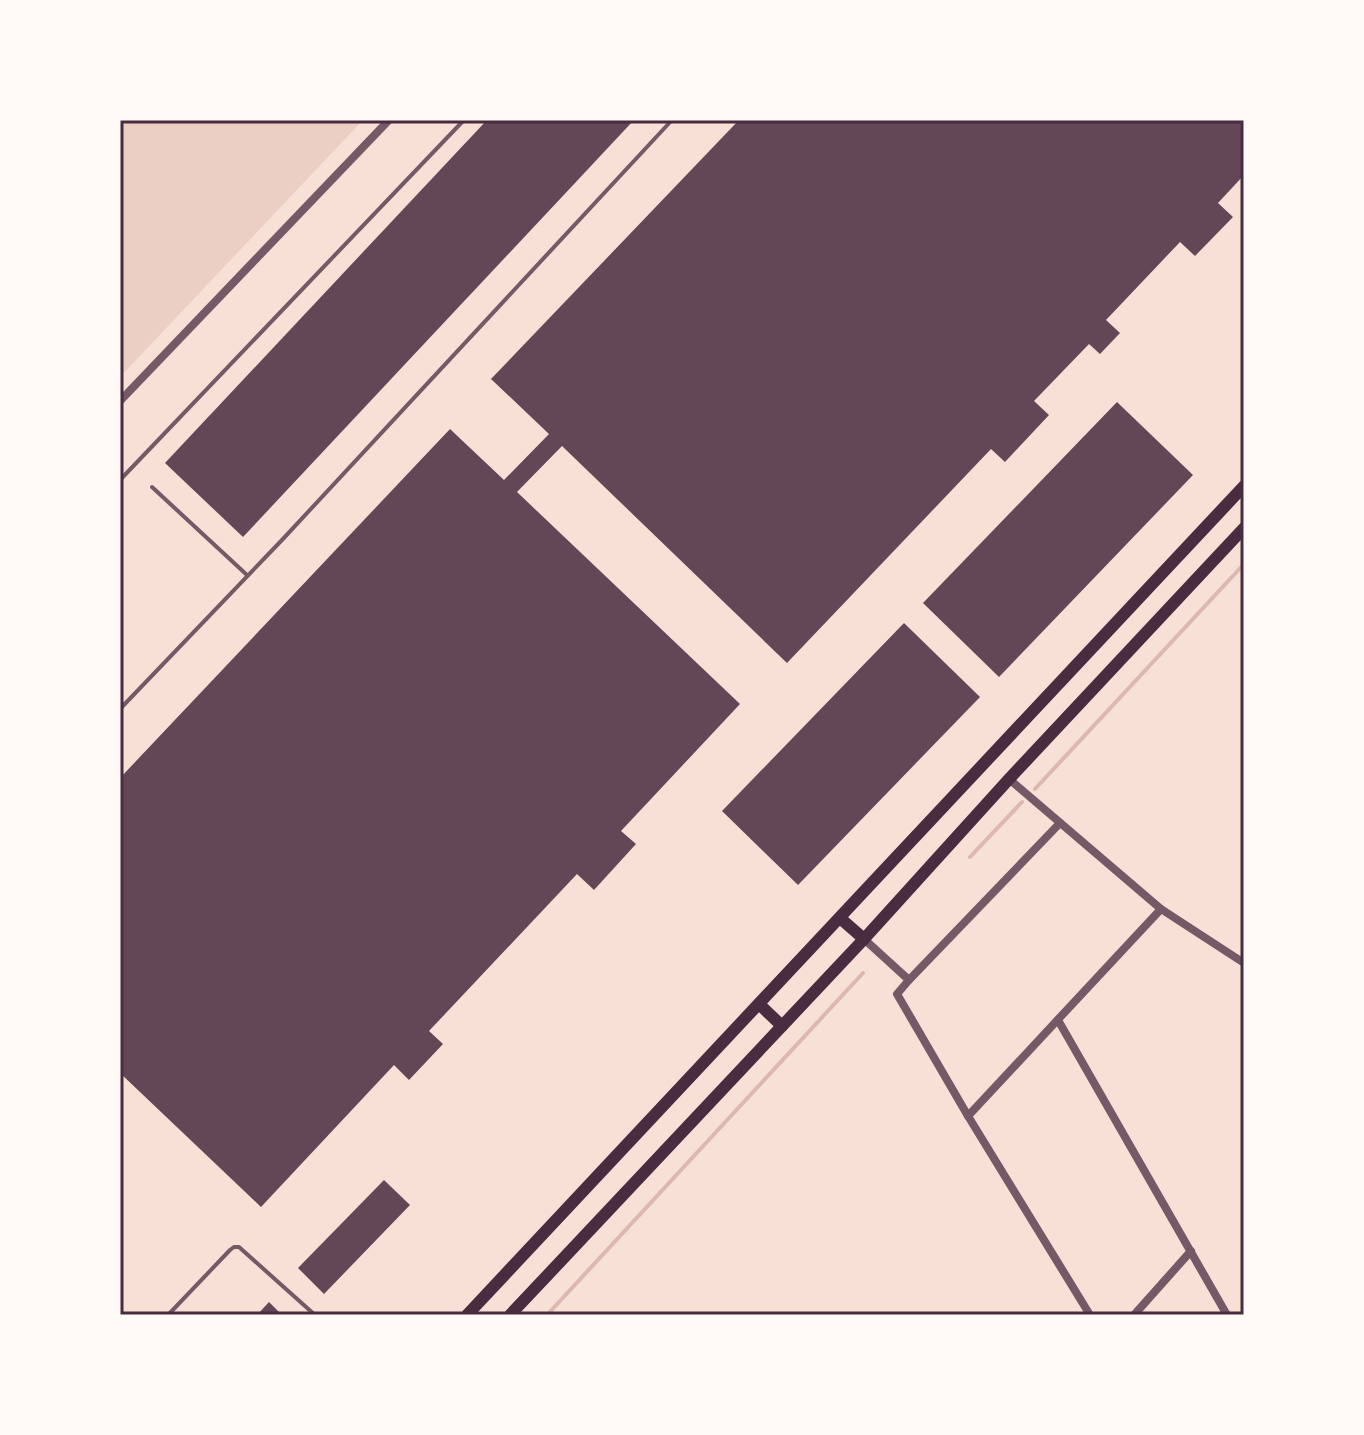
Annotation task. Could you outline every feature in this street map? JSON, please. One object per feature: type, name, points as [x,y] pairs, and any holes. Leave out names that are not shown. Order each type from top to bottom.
[{"type":"main road","points":[[467,1315],[1244,486]]},
{"type":"main road","points":[[510,1315],[864,939],[1244,528]]},
{"type":"main road","points":[[840,918],[864,939]]},
{"type":"main road","points":[[759,1004],[782,1026]]},
{"type":"street","points":[[120,401],[389,120]]},
{"type":"street","points":[[1009,779],[1161,909],[1244,963]]},
{"type":"street","points":[[1060,823],[897,994],[1090,1315]]},
{"type":"street","points":[[968,1116],[1161,909]]},
{"type":"street","points":[[864,939],[909,980]]},
{"type":"street","points":[[1058,1020],[1227,1315]]},
{"type":"street","points":[[1134,1315],[1191,1251]]},
{"type":"lane","points":[[120,480],[464,120]]},
{"type":"lane","points":[[120,709],[672,120]]},
{"type":"lane","points":[[152,487],[247,576]]},
{"type":"lane","points":[[168,1315],[230,1250],[239,1247],[315,1315]]},
{"type":"shaded area","points":[[120,120],[363,120],[120,377]]},
{"type":"building","points":[[487,120],[634,120],[243,537],[165,463]]},
{"type":"building","points":[[739,120],[1244,120],[1244,175],[1218,203],[1233,217],[1195,256],[1180,242],[1106,320],[1120,333],[1100,354],[1089,344],[1034,401],[1049,415],[1005,462],[991,449],[787,663],[562,446],[517,492],[740,704],[621,831],[636,844],[594,890],[577,874],[429,1031],[443,1044],[409,1080],[394,1065],[261,1207],[120,1073],[120,778],[450,429],[504,480],[549,434],[491,379]]},
{"type":"building","points":[[1117,402],[1193,475],[999,677],[923,603]]},
{"type":"building","points":[[904,623],[980,697],[798,885],[722,811]]},
{"type":"building","points":[[384,1180],[410,1205],[324,1294],[298,1268]]},
{"type":"building","points":[[269,1302],[282,1315],[257,1315]]},
{"type":"waterway","points":[[1035,789],[1244,564]]},
{"type":"waterway","points":[[970,857],[1022,802]]},
{"type":"waterway","points":[[547,1315],[863,973]]}]
